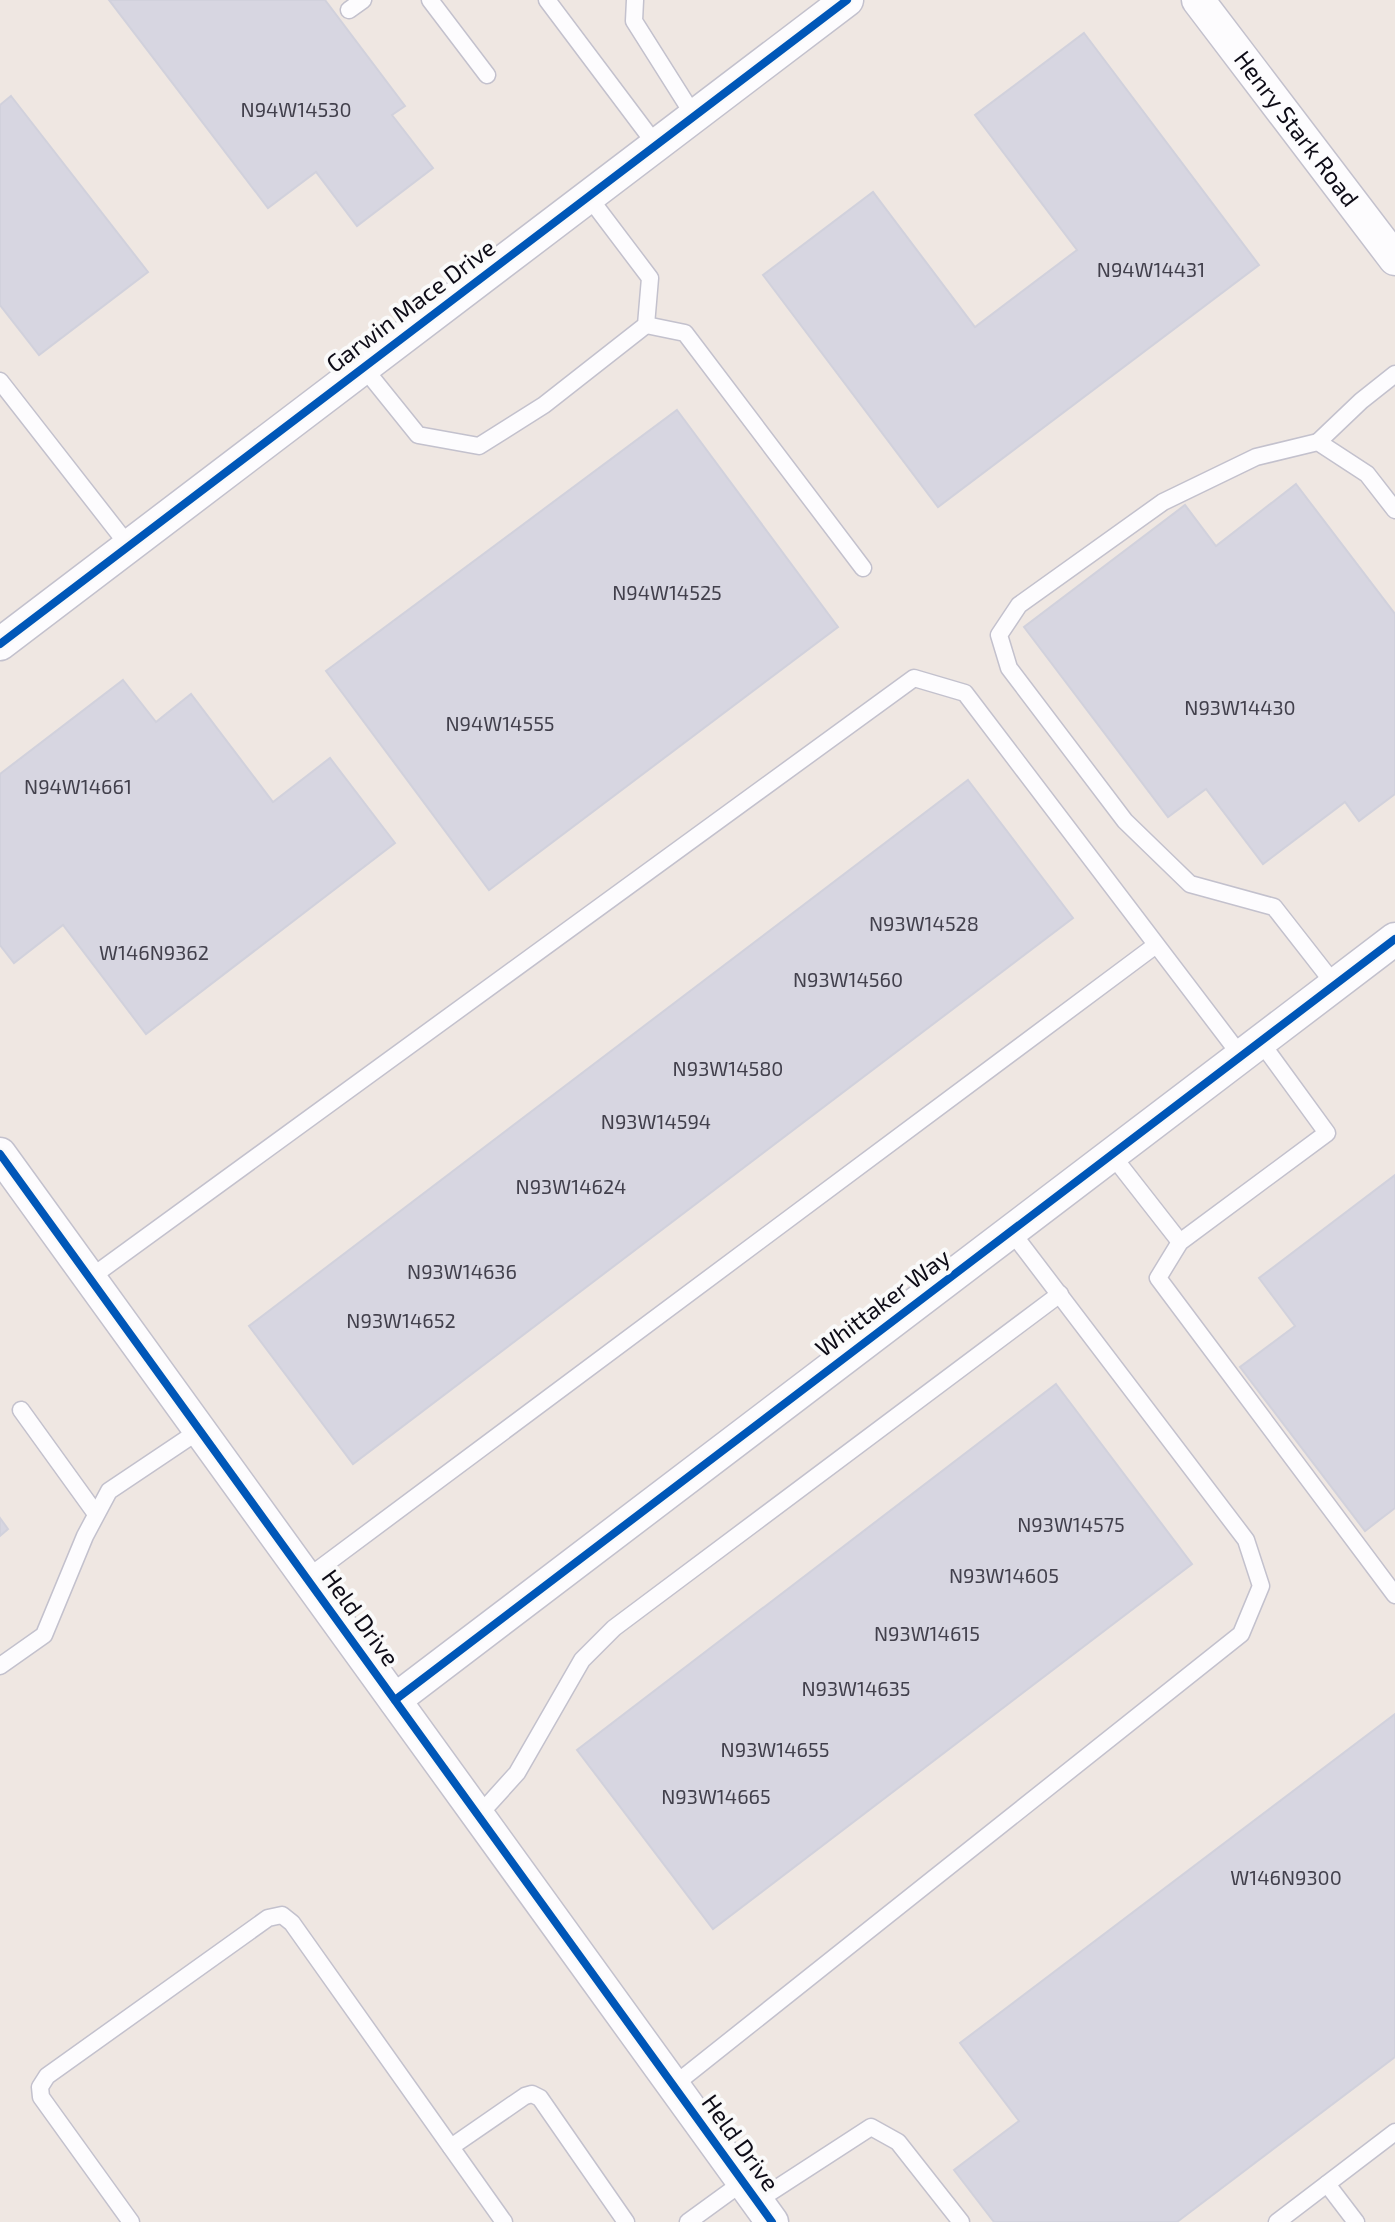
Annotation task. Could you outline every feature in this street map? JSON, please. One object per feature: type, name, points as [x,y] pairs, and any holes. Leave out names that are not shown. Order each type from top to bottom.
[{"type":"street","name":"Garwin Mace Drive","points":[[0,644],[847,0]]},
{"type":"street","name":"Henry Stark Road","points":[[1198,0],[1395,259]]},
{"type":"street","name":"Whittaker Way","points":[[395,1700],[1395,939]]},
{"type":"street","name":"Held Drive","points":[[0,1154],[758,2202]]},
{"type":"lane","points":[[430,0],[487,75]]},
{"type":"lane","points":[[547,0],[656,145]]},
{"type":"lane","points":[[635,0],[634,21],[694,116]]},
{"type":"lane","points":[[364,368],[418,435],[479,446],[544,405],[646,325],[650,278],[588,196]]},
{"type":"lane","points":[[646,325],[685,333],[863,568]]},
{"type":"lane","points":[[1335,985],[1274,907],[1190,884],[1125,821],[1009,668],[999,635],[1019,605],[1163,502],[1256,457],[1318,442],[1395,374]]},
{"type":"lane","points":[[0,381],[128,545]]},
{"type":"lane","points":[[1318,442],[1367,474],[1395,510]]},
{"type":"lane","points":[[90,1278],[914,678],[965,693],[1156,945],[1327,1133],[1180,1242],[1158,1278],[1395,1595]]},
{"type":"lane","points":[[307,1578],[1156,945]]},
{"type":"lane","points":[[1112,1155],[1180,1242]]},
{"type":"lane","points":[[674,2085],[1241,1634],[1261,1586],[1246,1540],[1011,1231]]},
{"type":"lane","points":[[479,1815],[517,1773],[582,1660],[614,1628],[1060,1294]]},
{"type":"lane","points":[[21,1410],[96,1514]]},
{"type":"lane","points":[[0,1666],[44,1635],[109,1491],[200,1430]]},
{"type":"lane","points":[[131,2222],[41,2097],[40,2087],[47,2076],[268,1918],[282,1915],[292,1923],[504,2222]]},
{"type":"lane","points":[[451,2147],[532,2094],[540,2098],[626,2222]]},
{"type":"lane","points":[[688,2222],[758,2202],[871,2127],[898,2142],[961,2222]]},
{"type":"lane","points":[[1277,2222],[1395,2132]]},
{"type":"lane","points":[[1327,2184],[1356,2222]]},
{"type":"shaded area","points":[[0,0],[1395,0],[1395,2222],[0,2222]]},
{"type":"building","points":[[109,0],[325,0],[405,106],[392,115],[433,168],[357,226],[316,172],[268,208]]},
{"type":"building","points":[[1084,33],[1259,265],[938,507],[763,275],[873,192],[975,327],[1077,250],[975,115]]},
{"type":"building","points":[[11,96],[148,272],[39,355],[0,305],[0,105]]},
{"type":"building","points":[[677,410],[838,627],[489,890],[326,671]]},
{"type":"building","points":[[1296,484],[1395,614],[1395,794],[1359,821],[1345,802],[1263,864],[1206,789],[1168,817],[1024,627],[1185,505],[1216,546]]},
{"type":"building","points":[[123,680],[156,722],[191,694],[273,802],[330,758],[395,843],[146,1034],[63,925],[14,963],[0,945],[0,774]]},
{"type":"building","points":[[968,780],[1073,918],[353,1464],[249,1326]]},
{"type":"building","points":[[1395,1175],[1395,1508],[1365,1531],[1240,1367],[1295,1326],[1259,1278]]},
{"type":"building","points":[[1056,1384],[1192,1564],[713,1929],[577,1750]]},
{"type":"building","points":[[0,1518],[8,1529],[0,1536]]},
{"type":"building","points":[[1395,1714],[1395,2057],[1177,2222],[994,2222],[954,2170],[1019,2121],[960,2043]]},
{"type":"cycle path","points":[[0,644],[847,0]]},
{"type":"cycle path","points":[[395,1700],[1395,939]]},
{"type":"cycle path","points":[[0,1154],[772,2222]]}]
